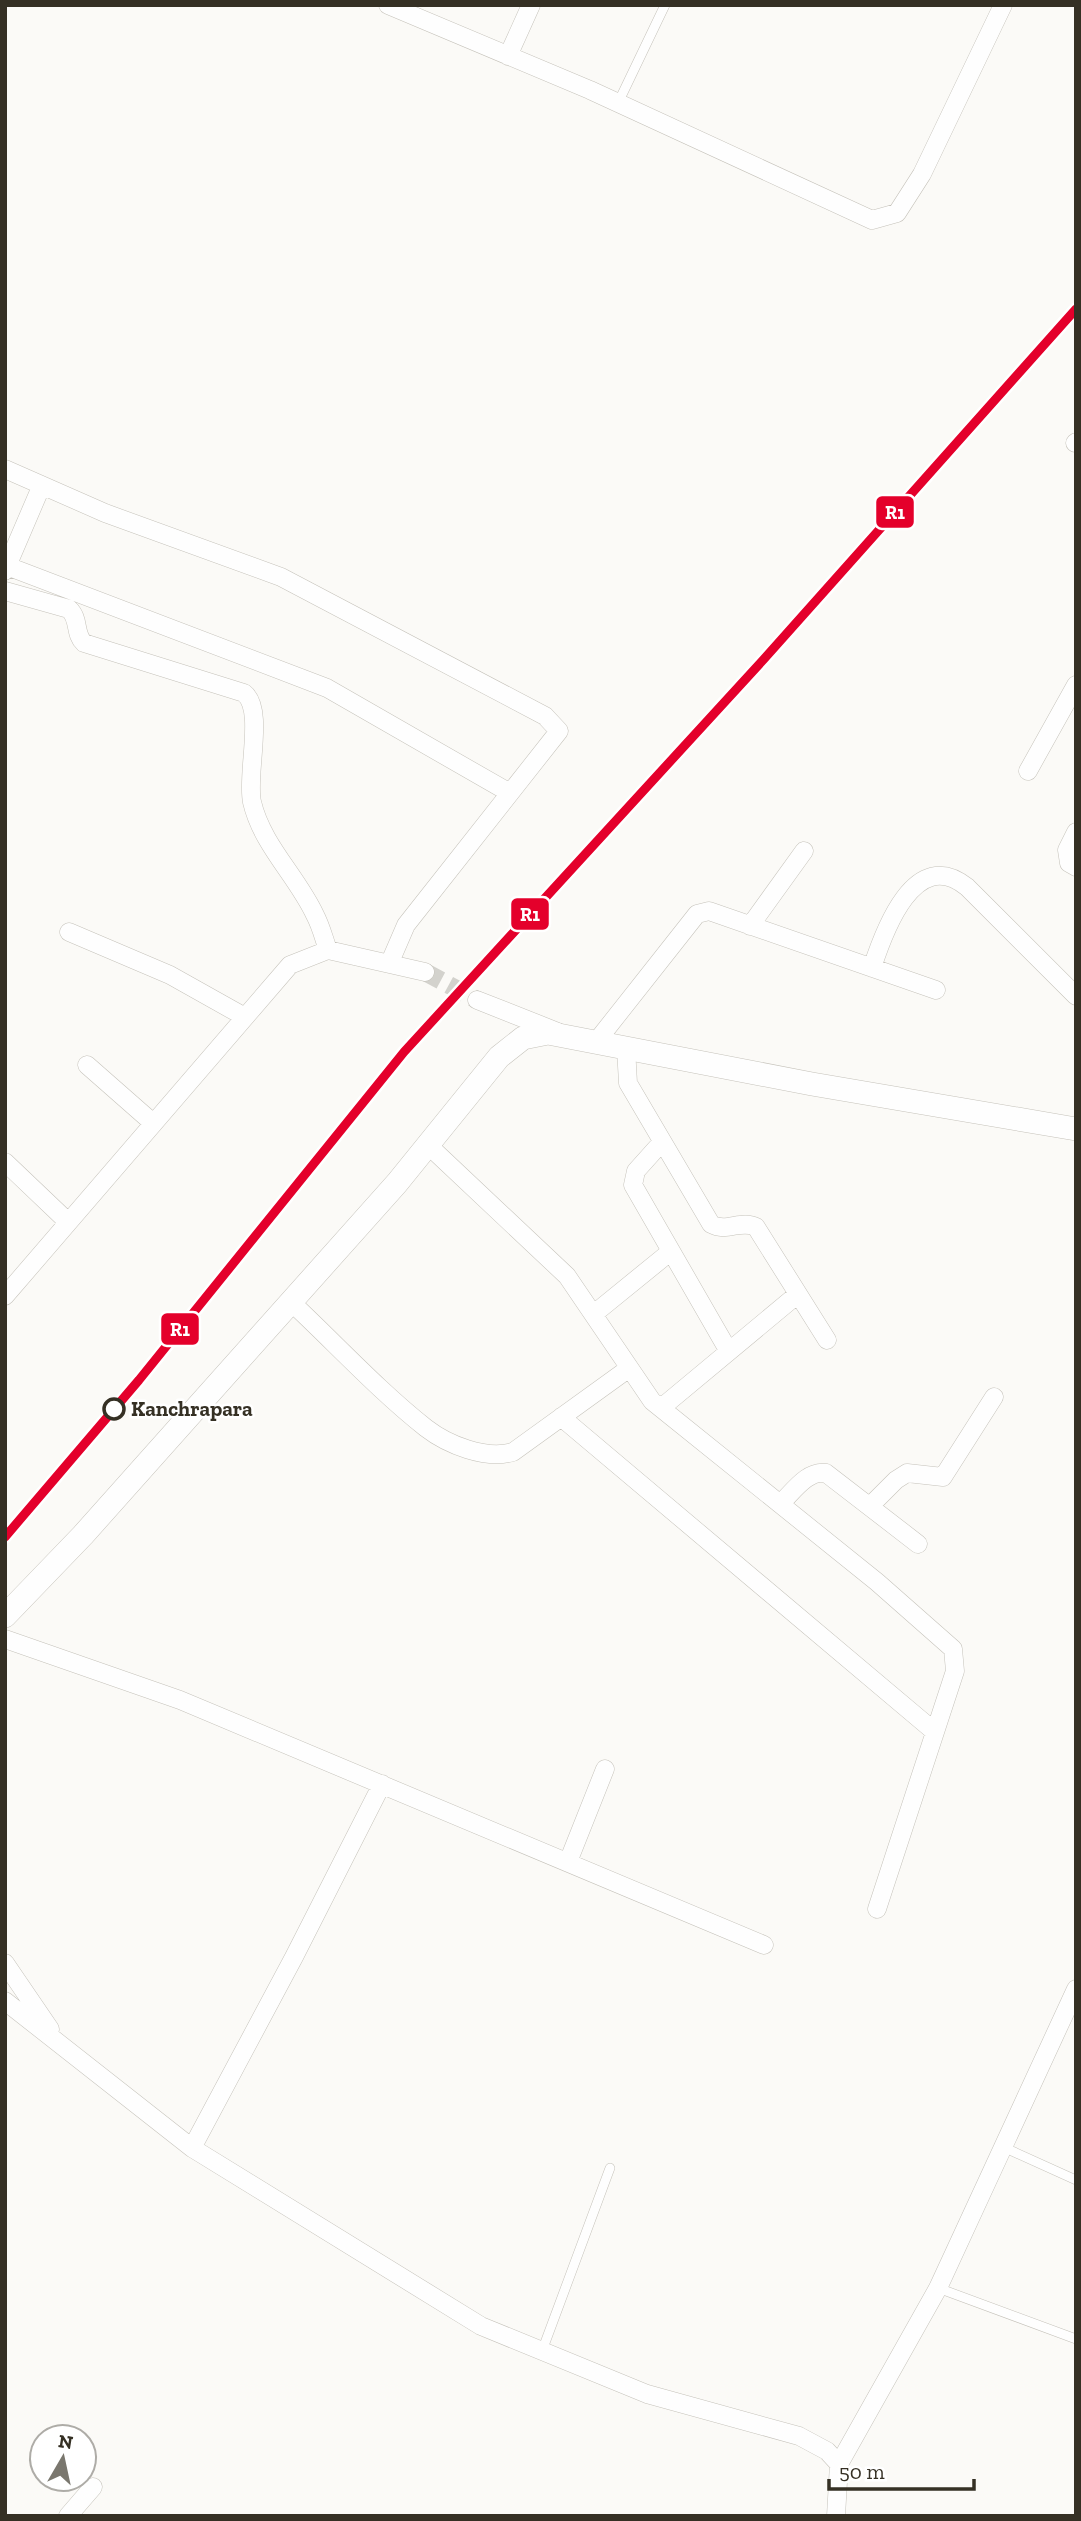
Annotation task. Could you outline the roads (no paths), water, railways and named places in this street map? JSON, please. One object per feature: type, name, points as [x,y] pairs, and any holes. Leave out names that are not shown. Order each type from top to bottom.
[{"type":"street","points":[[388,5],[618,103],[872,220],[897,213],[922,174],[1003,5]]},
{"type":"street","points":[[508,56],[531,5]]},
{"type":"street","points":[[5,469],[41,486],[281,577],[545,716],[559,731],[406,925],[390,962]]},
{"type":"street","points":[[41,486],[6,568],[327,688],[510,793]]},
{"type":"street","points":[[5,591],[69,608],[75,614],[78,636],[84,643],[244,693],[251,698],[255,714],[249,776],[252,802],[265,835],[315,914],[328,950]]},
{"type":"street","points":[[1028,771],[1068,715],[1076,685]]},
{"type":"street","points":[[1076,832],[1067,850],[1069,863],[1076,867]]},
{"type":"street","points":[[750,926],[804,851]]},
{"type":"street","points":[[872,968],[890,919],[910,891],[933,877],[946,876],[967,887],[1076,996]]},
{"type":"street","points":[[596,1042],[697,914],[709,911],[936,990]]},
{"type":"street","points":[[69,932],[170,975],[245,1017]]},
{"type":"street","points":[[5,1296],[290,965],[328,950],[425,971]]},
{"type":"street","points":[[477,1000],[571,1037]]},
{"type":"street","points":[[5,1616],[83,1535],[291,1302],[428,1145],[499,1057],[523,1038],[548,1033],[812,1084],[1076,1129]]},
{"type":"street","points":[[626,1048],[628,1083],[711,1224],[723,1228],[748,1223],[756,1227],[827,1340]]},
{"type":"street","points":[[87,1065],[153,1123]]},
{"type":"street","points":[[662,1142],[636,1171],[632,1185],[729,1350]]},
{"type":"street","points":[[428,1145],[540,1248],[594,1313],[628,1369],[661,1408],[877,1582],[953,1649],[955,1671],[877,1909]]},
{"type":"street","points":[[5,1163],[68,1222]]},
{"type":"street","points":[[594,1313],[670,1251]]},
{"type":"street","points":[[661,1408],[798,1294]]},
{"type":"street","points":[[291,1302],[428,1429],[485,1454],[513,1452],[628,1369]]},
{"type":"street","points":[[870,1506],[895,1480],[907,1474],[943,1477],[994,1397]]},
{"type":"street","points":[[561,1417],[935,1732]]},
{"type":"street","points":[[780,1504],[817,1472],[833,1477],[918,1544]]},
{"type":"street","points":[[5,1639],[180,1700],[764,1945]]},
{"type":"street","points":[[568,1862],[605,1769]]},
{"type":"street","points":[[192,2148],[383,1784]]},
{"type":"street","points":[[5,1963],[60,2045]]},
{"type":"street","points":[[836,2516],[839,2464],[938,2288],[1076,1989]]},
{"type":"street","points":[[5,2001],[192,2148],[481,2326],[647,2394],[799,2436],[827,2451],[839,2464]]},
{"type":"street","points":[[68,2516],[88,2493]]},
{"type":"lane","points":[[618,103],[665,5]]},
{"type":"lane","points":[[1003,2147],[1076,2180]]},
{"type":"lane","points":[[542,2351],[610,2168]]},
{"type":"lane","points":[[938,2288],[1076,2339]]},
{"type":"tunnel","points":[[425,972],[477,1000]]},
{"type":"place","name":"Kanchrapara","points":[[114,1409]]}]
